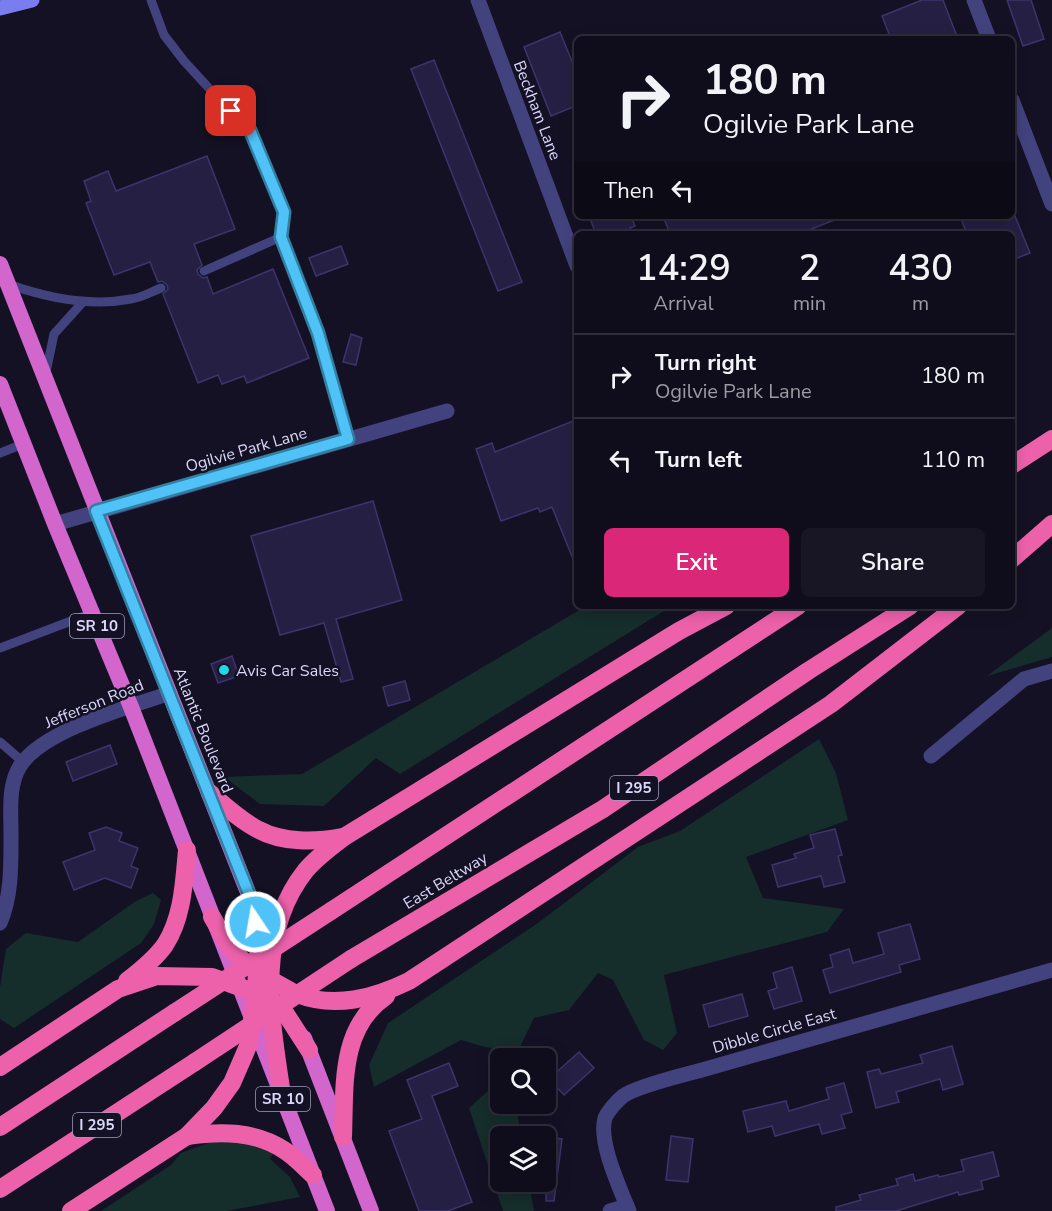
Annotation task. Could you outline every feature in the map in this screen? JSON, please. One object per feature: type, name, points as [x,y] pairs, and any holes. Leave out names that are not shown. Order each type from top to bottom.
[{"type":"highway","name":"Atlantic Boulevard","points":[[0,264],[272,953]]},
{"type":"highway","name":"SR 10","points":[[0,384],[131,707],[212,917],[255,994]]},
{"type":"highway","points":[[1015,456],[1052,438]]},
{"type":"highway","points":[[1015,463],[1052,438]]},
{"type":"highway","points":[[1015,540],[1052,517]]},
{"type":"highway","points":[[1015,556],[1052,524]]},
{"type":"highway","points":[[71,1211],[187,1136],[232,1083],[248,1046],[255,994],[271,980],[272,953],[281,915],[305,871],[319,857],[344,837],[679,631],[720,609]]},
{"type":"highway","points":[[0,1127],[793,609]]},
{"type":"highway","name":"East Beltway","points":[[0,1189],[351,959],[603,809],[808,671],[905,609]]},
{"type":"highway","points":[[343,1137],[346,1069],[350,1047],[357,1027],[367,1011],[409,981],[831,704],[954,609]]},
{"type":"highway","points":[[210,794],[255,828],[278,837],[326,840],[344,837]]},
{"type":"highway","points":[[0,1067],[118,989],[147,965],[165,945],[184,890],[187,850]]},
{"type":"highway","points":[[251,899],[259,945],[271,980]]},
{"type":"highway","points":[[212,917],[231,948],[271,980],[295,994],[327,1001],[361,999],[385,993],[409,981]]},
{"type":"highway","points":[[118,989],[157,976],[212,977],[255,994],[282,1008],[309,1050]]},
{"type":"highway","name":"SR 10","points":[[271,980],[309,1050],[371,1211]]},
{"type":"highway","points":[[255,994],[282,1095]]},
{"type":"highway","name":"SR 10","points":[[253,1021],[327,1211]]},
{"type":"highway","points":[[187,1136],[237,1133],[264,1139],[285,1151],[313,1175]]},
{"type":"main road","points":[[0,8],[32,0]]},
{"type":"street","name":"Beckham Lane","points":[[478,0],[574,258]]},
{"type":"street","points":[[974,0],[988,36]]},
{"type":"street","points":[[1015,108],[1052,204]]},
{"type":"street","name":"Ogilvie Park Lane","points":[[55,524],[447,411]]},
{"type":"street","points":[[931,756],[1024,679],[1052,671]]},
{"type":"street","name":"Jefferson Road","points":[[0,923],[4,914],[11,869],[11,791],[19,767],[33,750],[49,739],[170,693]]},
{"type":"street","name":"Dibble Circle East","points":[[628,1208],[603,1135],[606,1117],[624,1095],[649,1085],[1052,970]]},
{"type":"street","points":[[610,1211],[628,1208]]},
{"type":"lane","points":[[151,0],[164,36],[184,61],[250,130],[284,212],[281,237],[318,333],[348,439]]},
{"type":"lane","points":[[204,271],[281,237]]},
{"type":"lane","points":[[8,284],[36,294],[82,303],[132,299],[161,288]]},
{"type":"lane","points":[[45,379],[54,334],[82,303]]},
{"type":"lane","points":[[0,453],[23,444]]},
{"type":"lane","points":[[0,648],[92,613]]},
{"type":"lane","points":[[0,742],[23,762]]},
{"type":"green space","points":[[581,609],[667,609],[400,774],[376,758],[324,806],[260,804],[224,777],[302,774]]},
{"type":"green space","points":[[1052,628],[1052,657],[987,676]]},
{"type":"green space","points":[[819,739],[836,773],[848,820],[746,857],[763,898],[844,909],[827,932],[664,975],[677,1033],[663,1050],[644,1040],[613,980],[598,973],[569,1010],[534,1018],[519,1048],[485,1047],[461,1040],[374,1087],[369,1065],[388,1023],[538,923],[638,847],[680,831]]},
{"type":"green space","points":[[153,893],[161,900],[154,924],[141,943],[14,1028],[0,1019],[0,987],[6,949],[26,933],[78,942],[136,901]]},
{"type":"green space","points":[[489,1090],[490,1114],[518,1114],[519,1126],[490,1126],[490,1172],[469,1108]]},
{"type":"green space","points":[[225,1140],[248,1144],[273,1153],[270,1159],[290,1177],[300,1197],[227,1211],[101,1211],[171,1165],[181,1153],[211,1142]]},
{"type":"green space","points":[[497,1192],[531,1192],[534,1211],[503,1211]]},
{"type":"building","points":[[922,0],[943,0],[957,36],[890,36],[882,16]]},
{"type":"building","points":[[1007,0],[1031,0],[1044,39],[1023,46]]},
{"type":"building","points":[[560,32],[574,66],[574,107],[551,116],[524,47]]},
{"type":"building","points":[[434,60],[522,282],[498,291],[411,69]]},
{"type":"building","points":[[207,156],[235,229],[194,244],[202,265],[197,270],[198,274],[203,278],[207,277],[213,294],[273,269],[309,358],[247,383],[244,376],[222,384],[218,375],[198,383],[163,294],[168,289],[167,285],[162,281],[158,282],[150,262],[114,275],[86,203],[91,201],[84,181],[108,171],[116,191]]},
{"type":"building","points":[[1015,216],[1030,253],[1015,259],[1015,231],[966,231],[961,219],[1015,219]]},
{"type":"building","points":[[590,219],[632,219],[635,226],[630,228],[631,231],[595,231]]},
{"type":"building","points":[[664,219],[837,219],[807,231],[669,231]]},
{"type":"building","points":[[341,246],[348,264],[316,276],[309,258]]},
{"type":"building","points":[[351,334],[362,338],[356,365],[343,362]]},
{"type":"building","points":[[574,421],[574,562],[552,507],[540,512],[538,508],[501,521],[476,449],[492,443],[495,452]]},
{"type":"building","points":[[373,501],[402,600],[336,619],[353,679],[341,682],[324,623],[280,635],[251,536]]},
{"type":"building","points":[[232,656],[239,676],[218,683],[211,664]]},
{"type":"building","points":[[405,681],[410,700],[388,706],[383,687]]},
{"type":"building","points":[[110,745],[117,764],[73,781],[66,762]]},
{"type":"building","points":[[106,827],[122,833],[119,841],[138,848],[131,866],[138,869],[131,888],[105,878],[74,890],[63,862],[95,850],[89,833]]},
{"type":"building","points":[[835,829],[842,855],[838,856],[845,882],[824,887],[821,876],[778,887],[772,865],[796,858],[794,854],[814,848],[810,835]]},
{"type":"building","points":[[910,924],[920,959],[899,965],[901,972],[830,993],[823,970],[833,967],[830,955],[849,949],[853,963],[884,954],[878,933]]},
{"type":"building","points":[[792,967],[802,1001],[774,1009],[768,991],[777,988],[773,973]]},
{"type":"building","points":[[742,994],[748,1016],[709,1027],[703,1005]]},
{"type":"building","points":[[952,1046],[963,1084],[943,1090],[940,1079],[896,1092],[899,1102],[876,1108],[867,1072],[879,1069],[881,1074],[923,1063],[920,1055]]},
{"type":"building","points":[[579,1052],[594,1068],[564,1095],[556,1086],[556,1073]]},
{"type":"building","points":[[449,1063],[458,1086],[432,1096],[472,1202],[448,1211],[419,1211],[389,1131],[422,1119],[407,1080]]},
{"type":"building","points":[[844,1083],[852,1112],[841,1115],[845,1128],[822,1134],[819,1124],[775,1136],[772,1126],[748,1132],[743,1111],[786,1101],[789,1111],[829,1099],[826,1088]]},
{"type":"building","points":[[671,1136],[693,1139],[688,1182],[666,1180]]},
{"type":"building","points":[[556,1138],[562,1139],[556,1186]]},
{"type":"building","points":[[993,1152],[999,1176],[981,1181],[983,1189],[959,1195],[958,1192],[896,1211],[836,1211],[836,1207],[861,1200],[859,1195],[898,1185],[896,1179],[913,1174],[915,1181],[964,1171],[961,1160]]},
{"type":"building","points":[[546,1192],[555,1192],[554,1201],[546,1201]]},
{"type":"place","name":"Avis Car Sales","points":[[224,670]]},
{"type":"route","points":[[231,111],[250,130],[284,212],[281,237],[318,333],[348,439],[96,511],[251,899],[255,922]]}]
